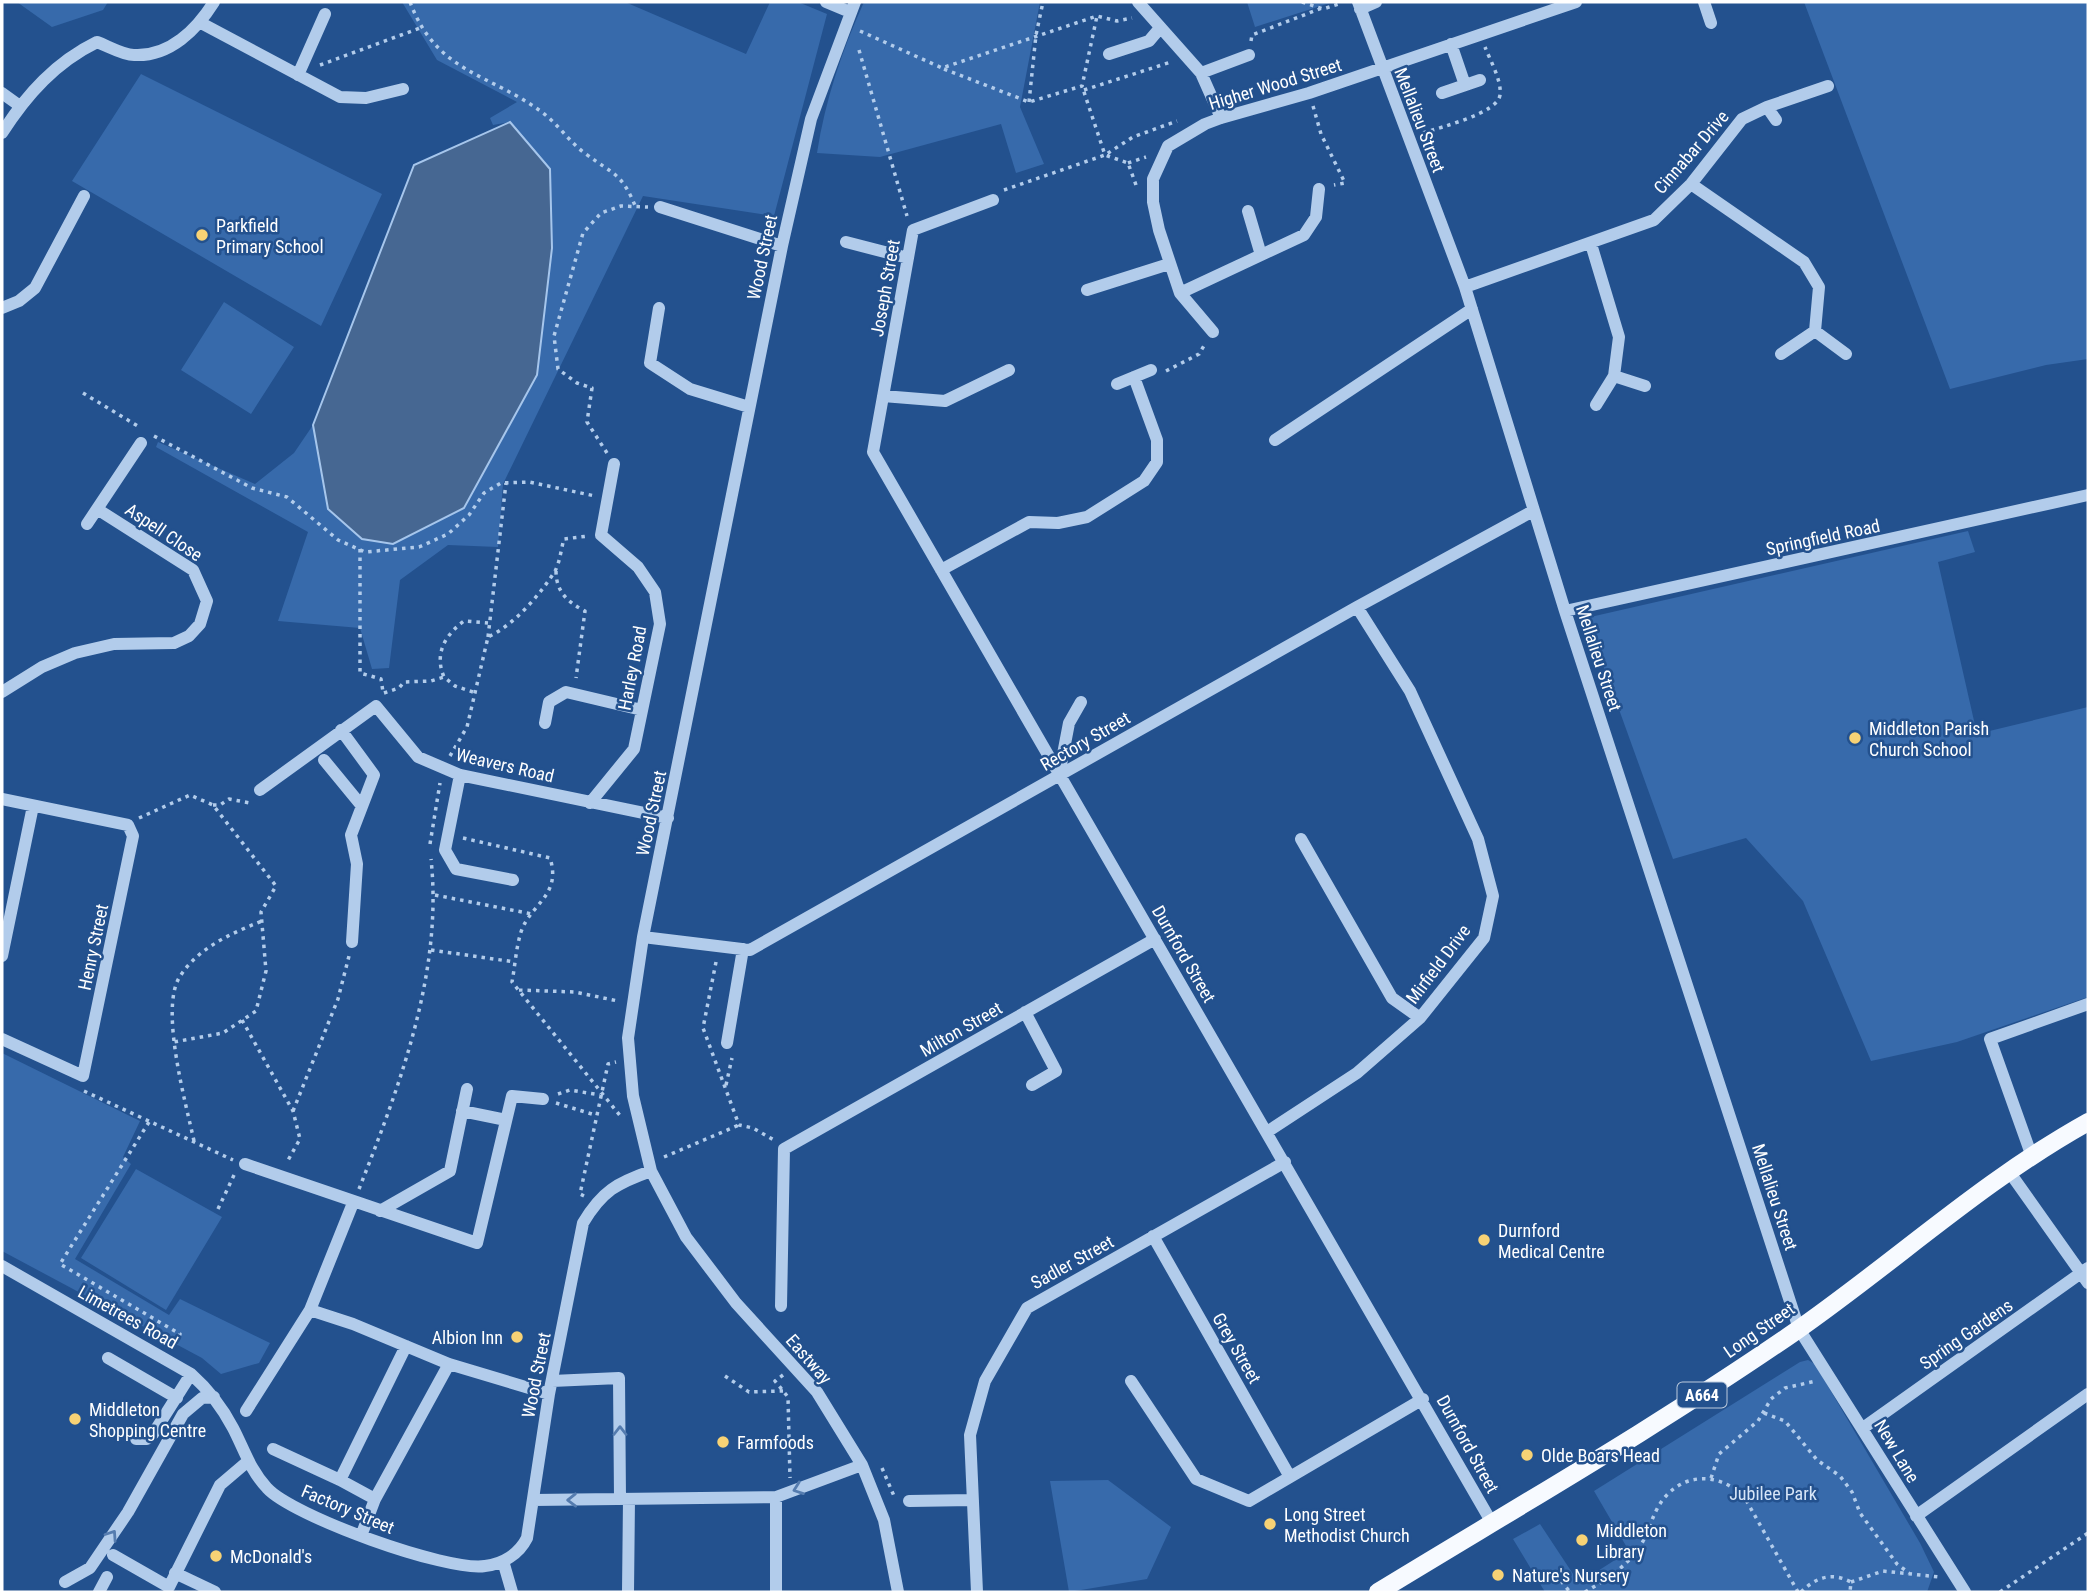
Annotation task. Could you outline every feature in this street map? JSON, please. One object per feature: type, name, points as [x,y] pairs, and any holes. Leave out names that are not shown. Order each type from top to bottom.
[{"type":"main road","name":"A664","points":[[2008,1170],[2088,1122]]},
{"type":"main road","name":"Long Street","points":[[1378,1592],[1676,1413],[1799,1329],[2008,1170]]},
{"type":"street","points":[[2,133],[20,106],[68,56],[97,41],[134,56],[171,48],[201,23],[214,2]]},
{"type":"street","points":[[826,2],[850,13]]},
{"type":"street","points":[[1138,2],[1201,73],[1221,118]]},
{"type":"street","points":[[1359,5],[1376,2]]},
{"type":"street","name":"Higher Wood Street","points":[[1213,332],[1180,293],[1169,264],[1153,202],[1153,179],[1168,146],[1205,124],[1221,118],[1309,93],[1576,2]]},
{"type":"street","points":[[1704,2],[1711,23]]},
{"type":"street","name":"Mellalieu Street","points":[[1359,5],[1465,286],[1565,611],[1799,1329]]},
{"type":"street","name":"Wood Street","points":[[503,1561],[523,1546],[527,1538],[551,1387],[583,1223],[595,1202],[618,1182],[650,1167],[639,1120],[628,1038],[643,937],[782,246],[811,119],[850,13]]},
{"type":"street","points":[[298,75],[325,14]]},
{"type":"street","points":[[201,23],[340,97],[366,98],[403,89]]},
{"type":"street","points":[[1109,54],[1149,41],[1160,28]]},
{"type":"street","points":[[1451,44],[1465,85]]},
{"type":"street","points":[[1201,73],[1249,55]]},
{"type":"street","points":[[1441,93],[1480,80]]},
{"type":"street","name":"Cinnabar Drive","points":[[1465,286],[1654,220],[1691,184],[1742,119],[1767,107],[1828,86]]},
{"type":"street","points":[[2,93],[20,106]]},
{"type":"street","points":[[1767,107],[1776,120]]},
{"type":"street","points":[[1691,184],[1804,262],[1819,287],[1815,331]]},
{"type":"street","points":[[1180,293],[1296,239],[1310,229],[1317,217],[1319,189]]},
{"type":"street","points":[[2,308],[19,301],[35,288],[84,196]]},
{"type":"street","name":"Joseph Street","points":[[883,396],[913,230],[993,200]]},
{"type":"street","points":[[660,206],[782,246]]},
{"type":"street","points":[[1248,211],[1261,255]]},
{"type":"street","points":[[846,242],[908,258]]},
{"type":"street","points":[[1591,244],[1619,337],[1614,376],[1596,405]]},
{"type":"street","points":[[1087,290],[1169,264]]},
{"type":"street","points":[[659,308],[650,363],[690,388],[749,407]]},
{"type":"street","points":[[1275,440],[1472,309]]},
{"type":"street","points":[[1815,331],[1846,354]]},
{"type":"street","points":[[1781,354],[1815,331]]},
{"type":"street","points":[[883,396],[945,401],[1009,370]]},
{"type":"street","points":[[1117,384],[1151,370]]},
{"type":"street","points":[[1614,376],[1645,386]]},
{"type":"street","points":[[941,570],[1029,522],[1071,522],[1087,517],[1144,481],[1157,462],[1157,440],[1134,377]]},
{"type":"street","name":"Durnford Street","points":[[883,396],[873,453],[1423,1399],[1492,1523]]},
{"type":"street","points":[[87,524],[141,443]]},
{"type":"street","name":"Harley Road","points":[[590,803],[634,749],[660,624],[655,592],[638,567],[601,535],[614,464]]},
{"type":"street","name":"Springfield Road","points":[[1565,611],[2088,495]]},
{"type":"street","name":"Aspell Close","points":[[2,692],[68,655],[114,645],[174,643],[189,636],[201,624],[207,601],[193,570],[97,509]]},
{"type":"street","name":"Rectory Street","points":[[643,937],[750,950],[1357,607],[1533,511]]},
{"type":"street","name":"Mirfield Drive","points":[[1267,1132],[1357,1073],[1420,1018],[1484,938],[1493,896],[1478,839],[1416,704],[1357,607]]},
{"type":"street","points":[[545,723],[549,702],[566,692],[642,710]]},
{"type":"street","points":[[1059,775],[1069,723],[1081,702]]},
{"type":"street","points":[[260,790],[376,706],[379,710]]},
{"type":"street","name":"Weavers Road","points":[[379,710],[418,758],[460,775],[668,818]]},
{"type":"street","points":[[341,730],[374,775],[351,835],[357,864],[352,942]]},
{"type":"street","points":[[324,760],[361,805]]},
{"type":"street","points":[[460,775],[445,850],[456,869],[513,880]]},
{"type":"street","points":[[2,799],[128,825]]},
{"type":"street","points":[[2,956],[33,806]]},
{"type":"street","name":"Henry Street","points":[[83,1076],[133,841],[128,825]]},
{"type":"street","points":[[1301,839],[1392,998],[1420,1018]]},
{"type":"street","name":"Milton Street","points":[[781,1306],[784,1149],[1155,939]]},
{"type":"street","points":[[727,1043],[743,949]]},
{"type":"street","points":[[2031,1154],[1990,1039],[2088,1004]]},
{"type":"street","points":[[1025,1012],[1056,1071],[1032,1085]]},
{"type":"street","points":[[2,1039],[83,1076]]},
{"type":"street","points":[[380,1211],[450,1171],[467,1088]]},
{"type":"street","points":[[246,1164],[353,1203],[477,1243],[512,1096],[543,1099]]},
{"type":"street","points":[[462,1111],[506,1120]]},
{"type":"street","name":"Sadler Street","points":[[977,1592],[970,1435],[985,1381],[1027,1308],[1285,1162]]},
{"type":"street","name":"Eastway","points":[[650,1167],[686,1237],[736,1303],[817,1392],[862,1465],[884,1520],[898,1592]]},
{"type":"street","points":[[2008,1170],[2086,1275]]},
{"type":"street","points":[[246,1411],[310,1310],[353,1203]]},
{"type":"street","name":"Grey Street","points":[[1153,1236],[1290,1477]]},
{"type":"street","name":"Limetrees Road","points":[[2,1266],[191,1374],[214,1397],[225,1413]]},
{"type":"street","name":"Spring Gardens","points":[[1863,1428],[2086,1275]]},
{"type":"street","points":[[310,1310],[449,1364],[551,1387],[619,1378],[628,1592]]},
{"type":"street","name":"New Lane","points":[[1799,1329],[1863,1428],[1951,1574],[1965,1592]]},
{"type":"street","points":[[340,1480],[406,1346]]},
{"type":"street","points":[[108,1358],[177,1398]]},
{"type":"street","points":[[361,1535],[375,1499],[449,1364]]},
{"type":"street","points":[[136,1439],[147,1439],[153,1434],[191,1374]]},
{"type":"street","points":[[1131,1381],[1196,1479],[1249,1501],[1423,1399]]},
{"type":"street","points":[[1916,1516],[2088,1394]]},
{"type":"street","points":[[65,1582],[90,1568],[128,1512],[183,1414],[191,1405],[214,1397]]},
{"type":"street","name":"Factory Street","points":[[225,1413],[247,1462],[268,1490],[295,1506],[422,1558],[475,1567],[503,1561]]},
{"type":"street","points":[[273,1449],[375,1499]]},
{"type":"street","points":[[113,1555],[167,1590],[220,1485],[247,1462]]},
{"type":"street","points":[[533,1500],[776,1497],[862,1465]]},
{"type":"street","points":[[776,1497],[776,1592]]},
{"type":"street","points":[[909,1501],[973,1500]]},
{"type":"street","points":[[503,1561],[512,1592]]},
{"type":"street","points":[[175,1573],[214,1592]]},
{"type":"street","points":[[99,1592],[107,1577]]},
{"type":"path","points":[[410,2],[420,28],[457,65],[544,113],[586,154],[619,175],[636,208]]},
{"type":"path","points":[[1029,102],[1036,35],[1043,2]]},
{"type":"path","points":[[1302,2],[1322,8]]},
{"type":"path","points":[[1249,55],[1252,35],[1342,3]]},
{"type":"path","points":[[850,13],[942,68],[1029,102],[1186,57]]},
{"type":"path","points":[[942,68],[1097,16],[1117,22],[1148,14]]},
{"type":"path","points":[[1097,16],[1083,88],[1105,155]]},
{"type":"path","points":[[298,75],[420,28]]},
{"type":"path","points":[[859,50],[913,230]]},
{"type":"path","points":[[1309,93],[1321,134],[1345,183],[1334,185]]},
{"type":"path","points":[[993,200],[1001,191],[1105,155],[1133,137],[1191,116],[1205,124]]},
{"type":"path","points":[[1105,155],[1128,163],[1140,198],[1153,202]]},
{"type":"path","points":[[614,464],[587,422],[592,388],[577,383],[558,369],[554,335],[583,233],[601,213],[621,206],[660,206]]},
{"type":"path","points":[[1151,370],[1163,373],[1199,354],[1213,332]]},
{"type":"path","points":[[83,393],[159,439],[252,488],[287,497],[338,540],[360,549],[380,552],[419,547],[448,534],[469,515],[484,494],[506,483],[529,482],[607,498]]},
{"type":"path","points":[[488,637],[506,483]]},
{"type":"path","points":[[360,549],[360,673],[381,678],[384,693],[379,710]]},
{"type":"path","points":[[556,569],[556,585],[560,592],[585,611],[573,694]]},
{"type":"path","points":[[473,692],[455,686],[444,677],[442,646],[448,635],[464,621],[488,623]]},
{"type":"path","points":[[384,693],[399,688],[404,682],[431,681],[444,677]]},
{"type":"path","points":[[128,825],[153,810],[190,795],[213,805],[220,805],[229,799],[250,803]]},
{"type":"path","points":[[174,1042],[223,1033],[256,1011],[266,971],[261,912],[275,886],[213,805]]},
{"type":"path","points":[[449,831],[458,837],[550,858],[550,891],[521,930],[512,982],[625,1122],[639,1120]]},
{"type":"path","points":[[435,895],[533,914]]},
{"type":"path","points":[[194,1141],[174,1042],[173,1004],[178,979],[192,963],[225,936],[262,921]]},
{"type":"path","points":[[293,1111],[338,999],[352,942]]},
{"type":"path","points":[[431,950],[516,962]]},
{"type":"path","points":[[519,990],[575,992],[633,1003]]},
{"type":"path","points":[[242,1020],[293,1111],[300,1139],[279,1177]]},
{"type":"path","points":[[725,1087],[734,1048],[727,1043]]},
{"type":"path","points":[[595,1202],[580,1195],[600,1094],[608,1064],[630,1059]]},
{"type":"path","points":[[83,1076],[82,1090],[240,1164],[218,1209]]},
{"type":"path","points":[[543,1099],[570,1090],[600,1094]]},
{"type":"path","points":[[543,1099],[596,1115]]},
{"type":"path","points":[[149,1122],[60,1264],[180,1334],[168,1359]]},
{"type":"path","points":[[650,1167],[739,1125]]},
{"type":"path","points":[[725,1376],[749,1392],[783,1391],[788,1397],[793,1491]]},
{"type":"path","points":[[1711,1478],[1719,1454],[1743,1436],[1771,1399],[1785,1388],[1802,1382],[1830,1380]]},
{"type":"path","points":[[1763,1413],[1785,1421],[1817,1460],[1840,1476],[1852,1492],[1860,1513],[1898,1564],[1909,1573]]},
{"type":"path","points":[[1585,1592],[1620,1569],[1640,1547],[1650,1521],[1667,1495],[1690,1480],[1711,1478],[1735,1487],[1746,1500],[1800,1592],[1821,1578],[1841,1577],[1851,1582],[1883,1571],[1937,1577],[1951,1574]]},
{"type":"path","points":[[2000,1592],[2088,1533]]},
{"type":"path","points":[[1560,1581],[1570,1592]]},
{"type":"path","points":[[1850,1592],[1851,1582]]},
{"type":"green space","points":[[17,2],[108,2],[103,10],[52,27]]},
{"type":"green space","points":[[402,2],[625,2],[746,54],[770,2],[798,2],[827,14],[774,216],[643,196],[503,484],[498,547],[448,545],[400,580],[389,668],[372,669],[360,628],[278,621],[308,532],[156,447],[158,442],[255,484],[294,453],[313,425],[328,509],[393,544],[465,508],[537,375],[510,122],[493,125],[490,118],[517,102],[437,60]]},
{"type":"green space","points":[[864,2],[1040,2],[1020,107],[1044,164],[1016,173],[1001,124],[880,157],[817,153],[835,76]]},
{"type":"green space","points":[[1247,2],[1333,2],[1255,27]]},
{"type":"green space","points":[[1804,2],[2088,2],[2088,359],[2046,365],[1950,389]]},
{"type":"green space","points":[[141,74],[382,194],[321,326],[72,181]]},
{"type":"green space","points":[[224,302],[294,347],[251,414],[181,370]]},
{"type":"green space","name":"Middleton Parish Church School","points":[[1968,531],[1975,552],[1938,562],[1977,734],[2088,707],[2088,997],[1957,1042],[1871,1061],[1803,901],[1746,838],[1673,859],[1586,618]]},
{"type":"green space","points":[[2,1053],[140,1121],[123,1157],[131,1164],[75,1259],[169,1315],[180,1299],[270,1343],[259,1363],[221,1374],[202,1358],[2,1251]]},
{"type":"green space","points":[[136,1169],[222,1217],[166,1310],[81,1258]]},
{"type":"green space","name":"Jubilee Park","points":[[1808,1360],[1815,1364],[1920,1543],[1934,1572],[1927,1592],[1545,1592],[1513,1539],[1540,1524],[1579,1583],[1629,1551],[1594,1491],[1800,1362]]},
{"type":"green space","points":[[1108,1480],[1171,1527],[1147,1579],[1069,1592],[1050,1481]]},
{"type":"shaded area","points":[[510,122],[550,169],[552,248],[537,375],[464,508],[393,544],[362,539],[328,509],[313,425],[414,165]]},
{"type":"place","name":"Parkfield Primary School","points":[[202,235]]},
{"type":"place","name":"Middleton Parish Church School","points":[[1855,738]]},
{"type":"place","name":"Durnford Medical Centre","points":[[1484,1240]]},
{"type":"place","name":"Albion Inn","points":[[517,1337]]},
{"type":"place","name":"Middleton Shopping Centre","points":[[75,1419]]},
{"type":"place","name":"Farmfoods","points":[[723,1442]]},
{"type":"place","name":"Olde Boars Head","points":[[1527,1455]]},
{"type":"place","name":"Long Street Methodist Church","points":[[1270,1524]]},
{"type":"place","name":"Middleton Library","points":[[1582,1540]]},
{"type":"place","name":"McDonald's","points":[[216,1556]]},
{"type":"place","name":"Nature's Nursery","points":[[1498,1575]]}]
